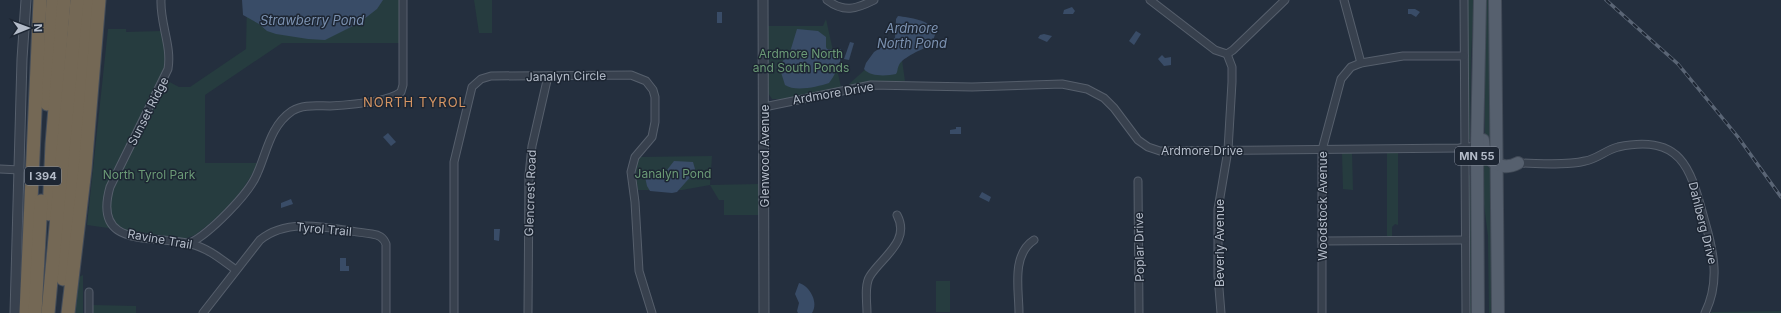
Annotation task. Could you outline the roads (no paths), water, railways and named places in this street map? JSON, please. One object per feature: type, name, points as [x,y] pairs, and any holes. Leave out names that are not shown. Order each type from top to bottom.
[{"type":"highway","points":[[26,313],[40,0]]},
{"type":"highway","points":[[52,0],[63,28]]},
{"type":"highway","points":[[48,313],[64,0]]},
{"type":"highway","points":[[44,313],[52,144],[63,28],[76,0]]},
{"type":"highway","name":"I 394","points":[[60,313],[88,0]]},
{"type":"highway","points":[[90,123],[99,0]]},
{"type":"highway","points":[[68,313],[106,0]]},
{"type":"highway","name":"I 394","points":[[35,313],[63,28]]},
{"type":"main road","name":"MN 55","points":[[1478,313],[1477,146],[1480,0]]},
{"type":"main road","name":"MN 55","points":[[1495,0],[1498,313]]},
{"type":"main road","points":[[1479,31],[1483,66],[1483,147],[1489,159],[1497,164],[1515,165],[1518,163]]},
{"type":"street","points":[[15,313],[22,59],[26,0]]},
{"type":"street","name":"Sunset Ridge","points":[[108,218],[106,206],[110,186],[168,69],[169,55],[162,20],[161,0]]},
{"type":"street","points":[[190,243],[203,235],[248,190],[257,174],[268,142],[290,112],[303,106],[341,105],[366,102],[392,96],[401,92],[403,85],[403,0]]},
{"type":"street","name":"Glenwood Avenue","points":[[763,0],[764,313]]},
{"type":"street","points":[[827,0],[845,10],[860,7],[874,0]]},
{"type":"street","points":[[1150,0],[1215,50],[1227,54],[1285,0]]},
{"type":"street","points":[[1344,0],[1360,63],[1403,56],[1464,56]]},
{"type":"street","points":[[1464,0],[1466,313]]},
{"type":"street","name":"Beverly Avenue","points":[[1221,313],[1218,276],[1218,209],[1228,150],[1233,73],[1227,54]]},
{"type":"street","name":"Woodstock Avenue","points":[[1322,313],[1322,150],[1341,79],[1351,67],[1360,63]]},
{"type":"street","name":"Janalyn Circle","points":[[454,313],[454,162],[472,87],[481,79],[491,76],[631,75],[646,81],[653,90],[655,116],[653,133],[649,141],[635,156],[631,172],[635,202],[639,271],[652,313]]},
{"type":"street","name":"Glencrest Road","points":[[528,313],[528,175],[532,146],[548,76]]},
{"type":"street","name":"Ardmore Drive","points":[[764,107],[871,85],[972,87],[1062,84],[1087,89],[1104,98],[1114,108],[1138,140],[1154,150],[1322,150],[1465,148],[1477,146]]},
{"type":"street","name":"Dahlberg Drive","points":[[1518,163],[1584,162],[1613,149],[1629,146],[1660,147],[1675,154],[1691,173],[1713,253],[1714,281],[1705,313]]},
{"type":"street","points":[[0,169],[20,170]]},
{"type":"street","name":"Poplar Drive","points":[[1138,181],[1139,313]]},
{"type":"street","points":[[867,313],[868,281],[870,276],[887,257],[897,242],[900,228],[897,215]]},
{"type":"street","name":"Ravine Trail","points":[[108,218],[113,226],[126,235],[190,243],[206,249],[236,270]]},
{"type":"street","name":"Tyrol Trail","points":[[203,313],[256,245],[265,236],[287,227],[306,226],[378,235],[386,244],[386,313]]},
{"type":"street","points":[[1019,313],[1020,257],[1024,247],[1034,240]]},
{"type":"street","points":[[1322,241],[1465,240]]},
{"type":"street","points":[[89,292],[89,313]]},
{"type":"water","name":"Strawberry Pond","points":[[242,0],[383,0],[377,9],[359,23],[325,40],[308,39],[276,34],[267,31],[259,24],[243,15]]},
{"type":"water","points":[[1072,7],[1075,11],[1073,14],[1063,14],[1064,10]]},
{"type":"water","points":[[1408,9],[1415,9],[1420,12],[1416,17],[1408,14]]},
{"type":"water","points":[[717,12],[722,12],[722,23],[717,23]]},
{"type":"water","name":"Ardmore North Pond","points":[[898,16],[919,20],[929,24],[936,32],[931,46],[904,59],[899,65],[896,74],[874,75],[867,72],[864,69],[866,63],[874,52],[895,38],[896,19]]},
{"type":"water","points":[[797,29],[818,31],[826,37],[827,49],[841,49],[842,52],[838,66],[829,83],[800,88],[785,85],[779,66],[790,52]]},
{"type":"water","points":[[1136,31],[1141,34],[1134,45],[1129,41]]},
{"type":"water","points":[[1044,34],[1052,36],[1047,42],[1038,38],[1040,35]]},
{"type":"water","points":[[850,42],[854,43],[849,60],[844,59]]},
{"type":"water","points":[[1162,55],[1165,58],[1171,57],[1171,65],[1164,66],[1158,59]]},
{"type":"water","points":[[956,127],[961,127],[961,134],[950,134],[950,130],[956,129]]},
{"type":"water","points":[[388,133],[396,142],[391,146],[383,137]]},
{"type":"water","name":"Janalyn Pond","points":[[674,161],[693,162],[695,169],[693,174],[677,192],[650,191],[645,177],[653,171],[667,170]]},
{"type":"water","points":[[982,192],[991,197],[989,202],[979,197]]},
{"type":"water","points":[[291,199],[293,204],[281,208],[281,203]]},
{"type":"water","points":[[494,229],[500,229],[499,241],[494,240]]},
{"type":"water","points":[[340,258],[346,258],[346,266],[349,266],[349,271],[340,271]]},
{"type":"water","points":[[799,283],[807,288],[812,295],[814,300],[814,309],[812,313],[798,313],[797,311],[799,303],[795,294]]},
{"type":"railway","points":[[1606,0],[1678,64],[1738,137],[1781,197]]},
{"type":"district","name":"NORTH TYROL","points":[[415,102]]},
{"type":"park label","name":"Ardmore North and South Ponds","points":[[801,60]]},
{"type":"park label","name":"North Tyrol Park","points":[[149,174]]}]
